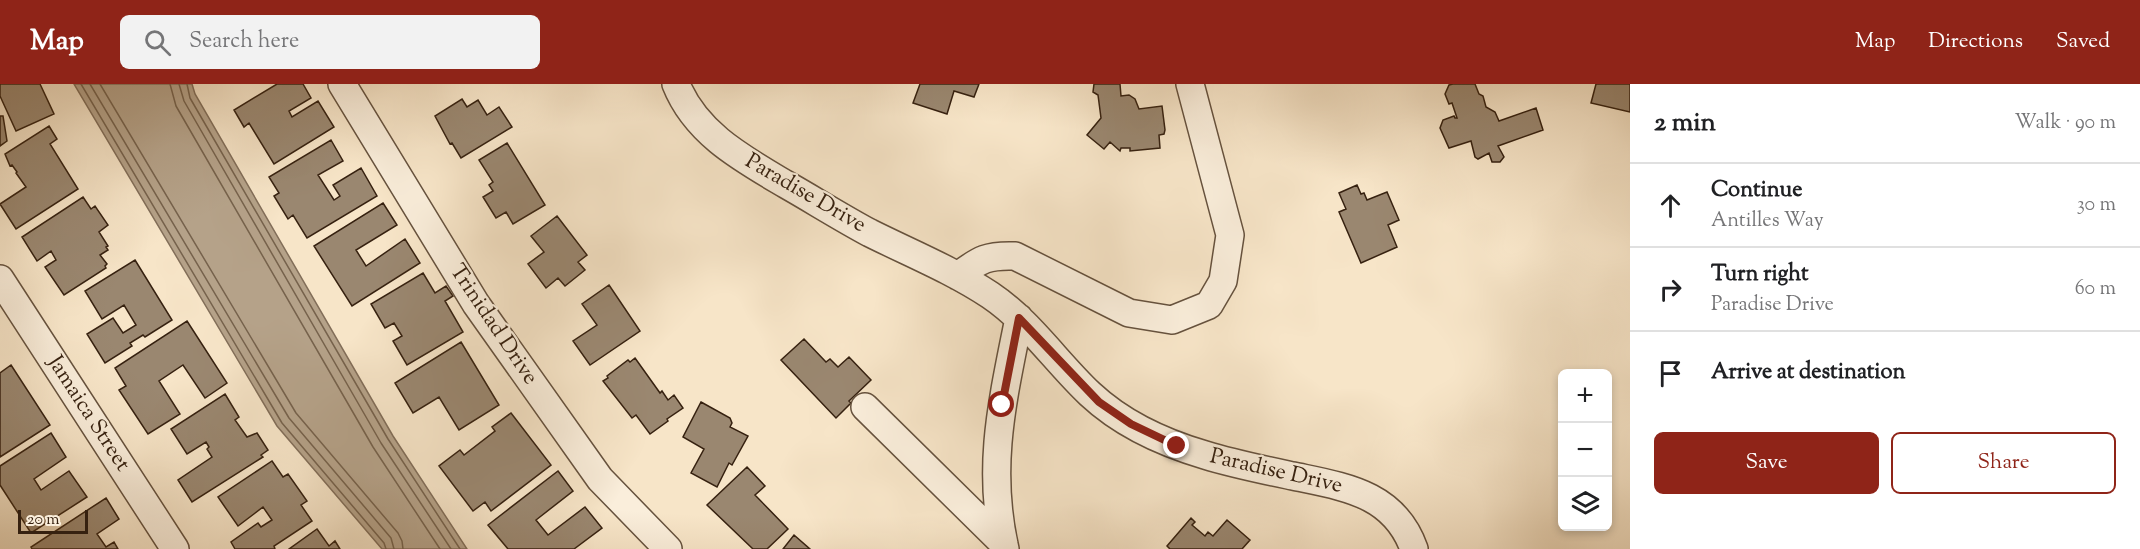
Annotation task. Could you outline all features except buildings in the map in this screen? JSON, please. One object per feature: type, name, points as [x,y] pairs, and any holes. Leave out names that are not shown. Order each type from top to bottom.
[{"type":"street","name":"Trinidad Drive","points":[[342,84],[490,323],[600,479],[668,549]]},
{"type":"street","name":"Paradise Drive","points":[[676,84],[694,116],[715,138],[736,154],[868,232],[958,276],[1000,302],[1019,318],[1089,393],[1119,417],[1154,435],[1202,454],[1358,492],[1379,503],[1396,517],[1414,549]]},
{"type":"street","points":[[958,276],[972,265],[995,255],[1015,256],[1129,313],[1172,320],[1209,304],[1223,281],[1230,235],[1190,84]]},
{"type":"street","name":"Jamaica Street","points":[[0,279],[175,549]]},
{"type":"street","points":[[1004,546],[998,510],[996,467],[1002,405],[1019,318]]},
{"type":"street","points":[[865,407],[1004,546]]},
{"type":"water","points":[[74,84],[192,84],[195,94],[393,436],[467,549],[382,549],[277,426]]},
{"type":"route","points":[[1002,405],[1019,318],[1099,402],[1131,424],[1177,446]]}]
